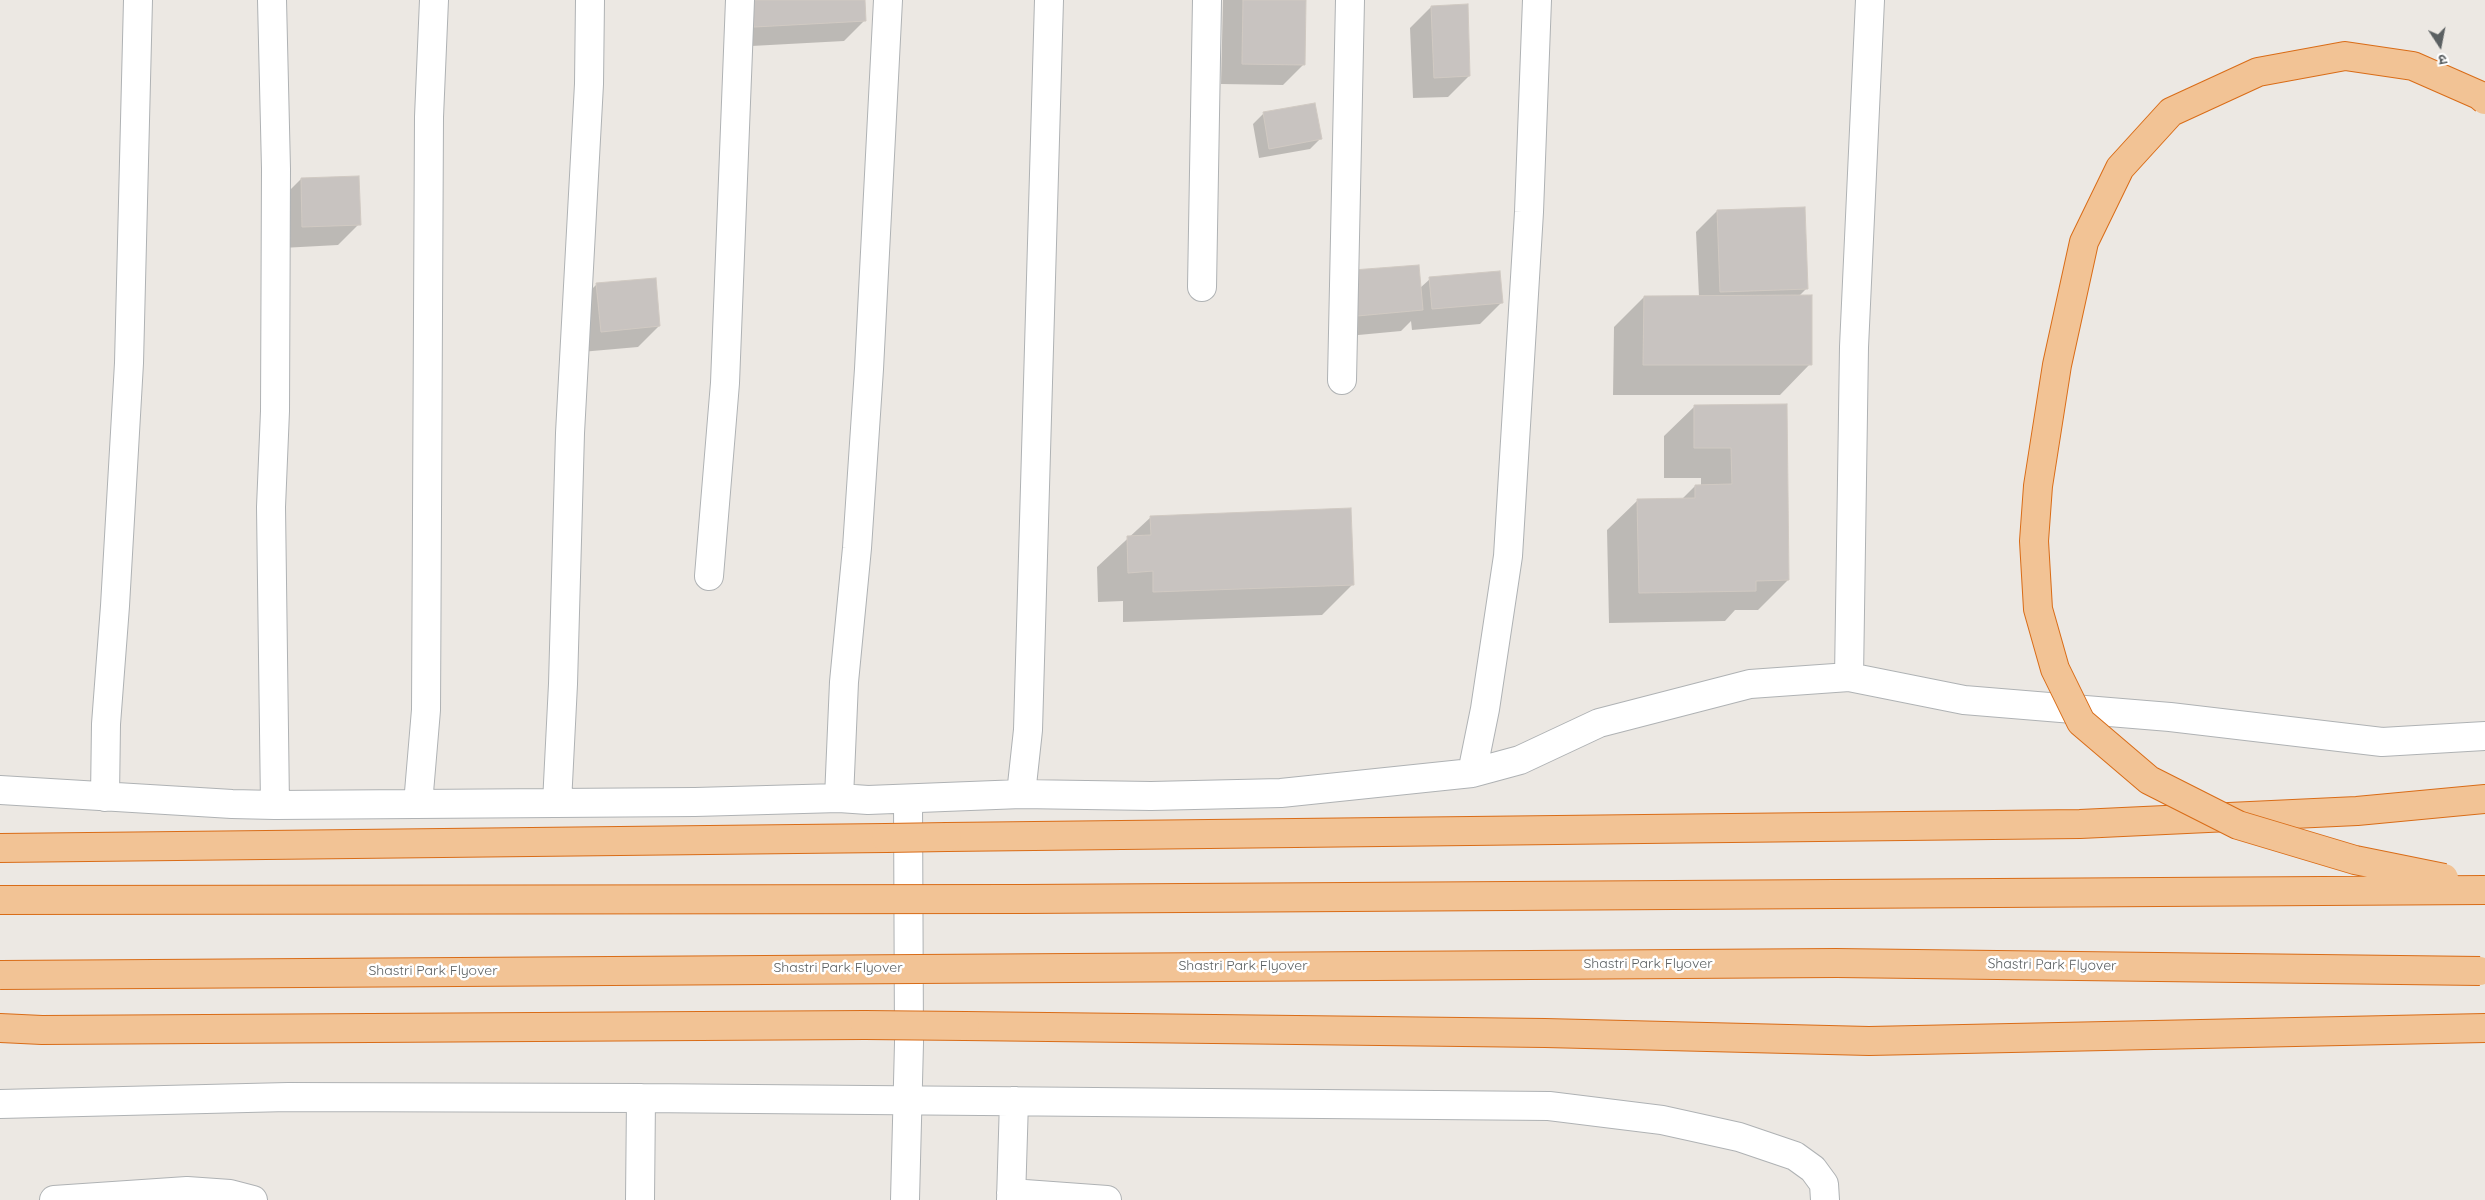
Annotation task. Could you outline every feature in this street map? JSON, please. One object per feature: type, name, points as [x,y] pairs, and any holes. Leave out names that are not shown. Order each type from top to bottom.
[{"type":"highway","points":[[2485,100],[2479,95],[2414,66],[2345,56],[2258,72],[2171,112],[2120,168],[2084,242],[2057,365],[2038,486],[2034,541],[2038,609],[2055,669],[2081,722],[2149,780],[2238,825],[2354,860],[2485,888]]},
{"type":"highway","points":[[0,848],[2080,824],[2357,811],[2485,799]]},
{"type":"highway","points":[[0,900],[1033,899],[2485,888]]},
{"type":"highway","name":"Shastri Park Flyover","points":[[0,975],[1836,963],[2485,971]]},
{"type":"highway","points":[[0,1028],[51,1030],[864,1025],[1546,1033],[1869,1042],[2485,1028]]},
{"type":"street","points":[[105,797],[106,724],[129,363],[138,0]]},
{"type":"street","points":[[272,0],[276,170],[276,411],[271,507],[275,805]]},
{"type":"street","points":[[418,804],[426,710],[429,126],[434,0]]},
{"type":"street","points":[[557,803],[564,684],[570,433],[589,84],[590,0]]},
{"type":"street","points":[[709,576],[725,382],[740,0]]},
{"type":"street","points":[[839,798],[844,682],[857,548],[869,369],[888,0]]},
{"type":"street","points":[[1021,794],[1028,730],[1049,0]]},
{"type":"street","points":[[1202,287],[1207,0]]},
{"type":"street","points":[[1342,380],[1350,0]]},
{"type":"street","points":[[1472,773],[1485,709],[1508,556],[1530,212],[1537,0]]},
{"type":"street","points":[[1849,677],[1854,347],[1870,0]]},
{"type":"street","points":[[0,790],[275,805],[839,798],[868,800],[1021,794],[1151,796],[1281,793],[1472,773],[1520,760],[1608,720],[1750,684],[1849,677],[1964,700],[2170,717],[2382,742],[2485,736]]},
{"type":"street","points":[[905,1200],[908,1100],[908,799]]},
{"type":"street","points":[[0,1104],[288,1097],[641,1098],[1549,1106],[1662,1120],[1739,1137],[1795,1156],[1813,1169],[1824,1184],[1825,1200]]},
{"type":"street","points":[[640,1200],[641,1098]]},
{"type":"street","points":[[1014,1101],[1011,1196],[1107,1200]]},
{"type":"street","points":[[54,1200],[186,1191],[230,1194],[253,1200]]},
{"type":"building","points":[[753,0],[865,0],[866,21],[754,27]]},
{"type":"building","points":[[1243,0],[1306,0],[1305,65],[1242,64]]},
{"type":"building","points":[[1468,4],[1470,76],[1434,78],[1431,6]]},
{"type":"building","points":[[1315,103],[1322,139],[1269,149],[1263,112]]},
{"type":"building","points":[[359,176],[361,225],[302,227],[301,178]]},
{"type":"building","points":[[1805,207],[1808,289],[1720,292],[1717,210]]},
{"type":"building","points":[[1419,265],[1423,310],[1357,316],[1353,270]]},
{"type":"building","points":[[1500,271],[1503,303],[1432,309],[1429,277]]},
{"type":"building","points":[[656,278],[660,326],[601,332],[596,283]]},
{"type":"building","points":[[1812,295],[1812,365],[1643,365],[1644,296]]},
{"type":"building","points":[[1787,404],[1789,580],[1756,581],[1756,591],[1639,593],[1637,499],[1695,498],[1695,485],[1732,484],[1731,448],[1694,448],[1694,405]]},
{"type":"building","points":[[1351,508],[1354,585],[1153,592],[1153,571],[1128,573],[1127,536],[1151,535],[1150,516]]}]
